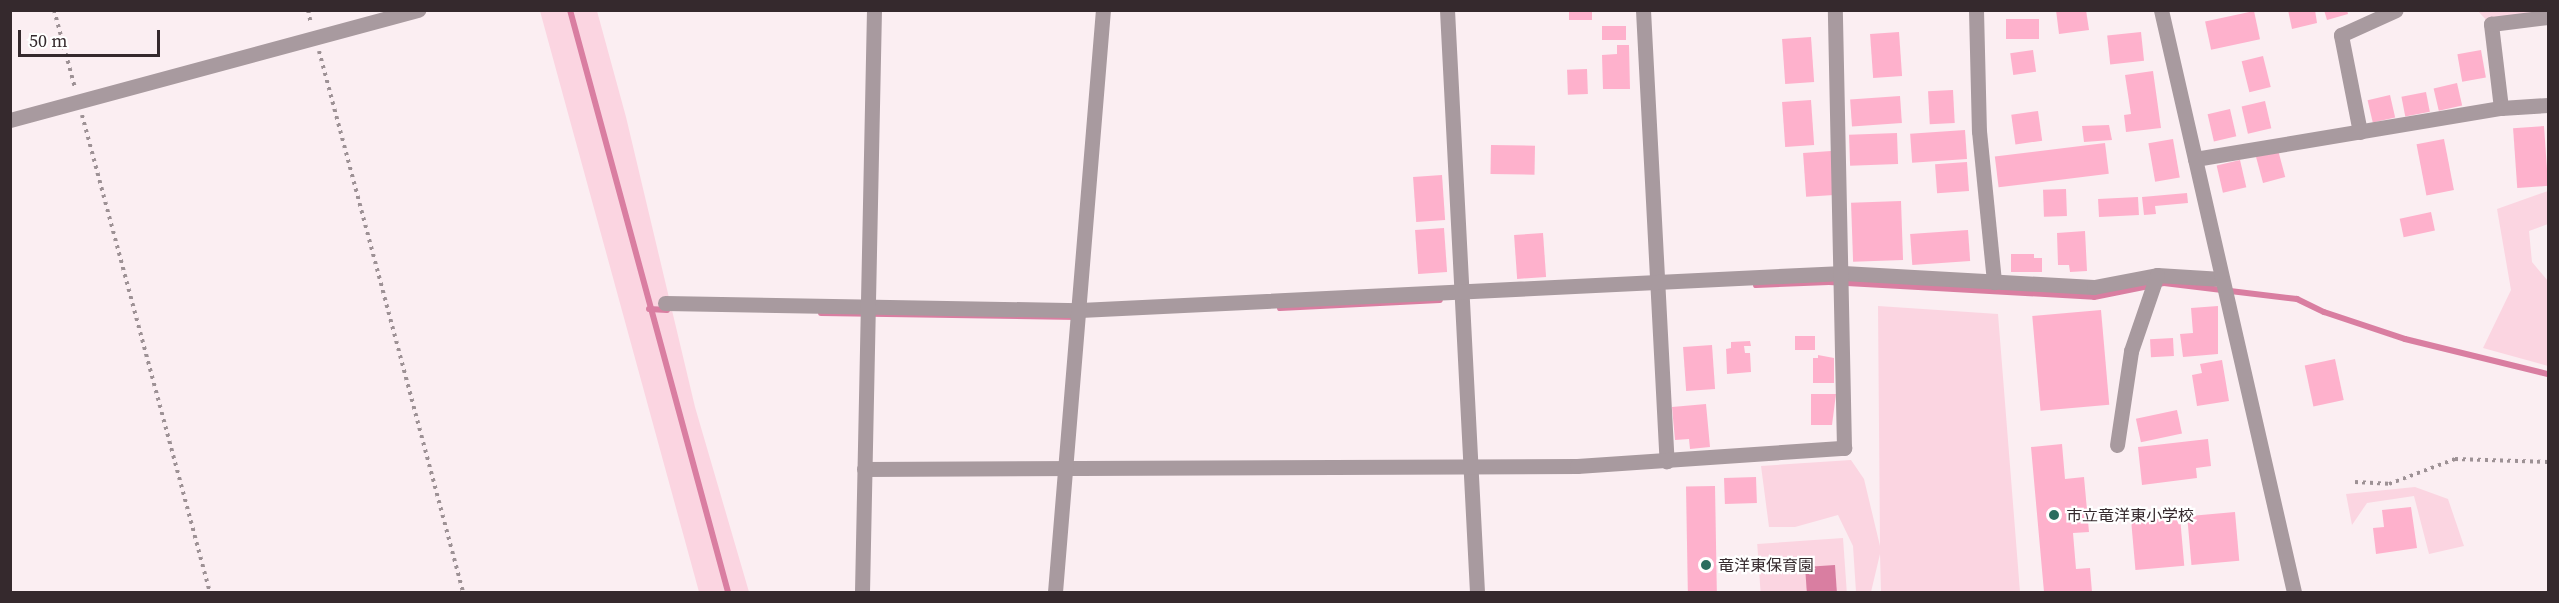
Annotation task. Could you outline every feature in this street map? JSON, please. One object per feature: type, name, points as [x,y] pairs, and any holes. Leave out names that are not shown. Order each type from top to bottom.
[{"type":"street","points":[[10,120],[418,10]]},
{"type":"street","points":[[862,592],[874,10]]},
{"type":"street","points":[[1055,592],[1104,10]]},
{"type":"street","points":[[1447,10],[1477,592]]},
{"type":"street","points":[[1643,10],[1667,460]]},
{"type":"street","points":[[864,469],[1470,466],[1667,460],[1844,448],[1843,273],[1835,10]]},
{"type":"street","points":[[1976,10],[1979,131],[1994,282]]},
{"type":"street","points":[[2162,10],[2294,592]]},
{"type":"street","points":[[2360,132],[2341,34],[2396,10]]},
{"type":"street","points":[[2501,108],[2491,24],[2548,17]]},
{"type":"street","points":[[2195,159],[2501,108],[2548,105]]},
{"type":"street","points":[[665,303],[1080,310],[1843,273],[2094,287],[2157,275],[2222,279]]},
{"type":"street","points":[[2117,445],[2131,351],[2157,275]]},
{"type":"path","points":[[54,10],[210,592]]},
{"type":"path","points":[[315,38],[463,592]]},
{"type":"path","points":[[2355,482],[2389,484],[2455,459],[2548,462]]},
{"type":"shaded area","points":[[540,11],[597,11],[626,117],[695,407],[749,592],[699,592]]},
{"type":"shaded area","points":[[2478,11],[2548,11],[2489,23]]},
{"type":"shaded area","points":[[2548,191],[2548,224],[2529,231],[2532,262],[2548,281],[2548,366],[2483,348],[2511,290],[2497,209]]},
{"type":"shaded area","points":[[1878,306],[1998,314],[2020,592],[1881,592],[1880,554],[1871,592],[1856,592],[1853,546],[1838,515],[1795,527],[1769,527],[1761,466],[1851,460],[1864,479],[1880,546]]},
{"type":"shaded area","points":[[2415,487],[2448,499],[2464,546],[2429,554],[2414,496],[2367,503],[2352,525],[2346,494]]},
{"type":"shaded area","points":[[1843,538],[1847,592],[1761,592],[1757,544]]},
{"type":"shaded area","points":[[1835,565],[1837,592],[1807,592],[1805,567]]},
{"type":"building","points":[[1569,10],[1592,10],[1592,20],[1569,20]]},
{"type":"building","points":[[2056,10],[2086,10],[2089,30],[2059,34]]},
{"type":"building","points":[[2288,10],[2315,10],[2317,23],[2292,29]]},
{"type":"building","points":[[2324,10],[2347,10],[2348,14],[2327,20]]},
{"type":"building","points":[[2254,11],[2260,39],[2211,50],[2205,21]]},
{"type":"building","points":[[2006,19],[2039,19],[2039,39],[2006,39]]},
{"type":"building","points":[[1602,26],[1626,26],[1626,40],[1602,40]]},
{"type":"building","points":[[1899,32],[1902,76],[1873,78],[1870,34]]},
{"type":"building","points":[[2141,32],[2144,61],[2110,64],[2107,36]]},
{"type":"building","points":[[1811,37],[1814,82],[1785,84],[1782,39]]},
{"type":"building","points":[[1617,45],[1629,45],[1630,89],[1603,89],[1602,55],[1617,54]]},
{"type":"building","points":[[2033,50],[2036,72],[2013,75],[2010,53]]},
{"type":"building","points":[[2481,50],[2486,78],[2462,82],[2457,54]]},
{"type":"building","points":[[2263,56],[2271,87],[2249,92],[2242,61]]},
{"type":"building","points":[[1587,69],[1588,94],[1568,95],[1567,70]]},
{"type":"building","points":[[2153,71],[2161,128],[2126,132],[2124,115],[2131,114],[2125,75]]},
{"type":"building","points":[[2457,83],[2462,105],[2439,111],[2434,88]]},
{"type":"building","points":[[1953,90],[1955,123],[1930,124],[1928,91]]},
{"type":"building","points":[[2426,92],[2430,112],[2405,116],[2401,97]]},
{"type":"building","points":[[2390,95],[2395,117],[2373,123],[2368,100]]},
{"type":"building","points":[[1900,96],[1902,123],[1852,126],[1850,99]]},
{"type":"building","points":[[1811,100],[1814,145],[1785,147],[1782,102]]},
{"type":"building","points":[[2265,101],[2271,128],[2248,134],[2242,106]]},
{"type":"building","points":[[2230,109],[2236,136],[2214,141],[2208,114]]},
{"type":"building","points":[[2038,111],[2042,141],[2015,144],[2011,115]]},
{"type":"building","points":[[2109,125],[2112,140],[2084,142],[2082,126]]},
{"type":"building","points":[[2544,126],[2548,186],[2517,188],[2513,128]]},
{"type":"building","points":[[1965,130],[1967,159],[1912,163],[1910,134]]},
{"type":"building","points":[[1897,133],[1898,164],[1850,166],[1849,135]]},
{"type":"building","points":[[2173,139],[2180,177],[2155,182],[2148,143]]},
{"type":"building","points":[[2444,139],[2454,190],[2426,195],[2417,144]]},
{"type":"building","points":[[2105,143],[2109,174],[1999,187],[1995,157]]},
{"type":"building","points":[[1491,145],[1535,146],[1534,175],[1490,174]]},
{"type":"building","points":[[2278,150],[2285,177],[2263,183],[2256,156]]},
{"type":"building","points":[[1831,151],[1834,195],[1806,197],[1803,153]]},
{"type":"building","points":[[2240,160],[2246,187],[2223,193],[2217,165]]},
{"type":"building","points":[[1967,162],[1969,191],[1937,193],[1935,164]]},
{"type":"building","points":[[1442,175],[1445,220],[1416,222],[1413,177]]},
{"type":"building","points":[[2066,189],[2067,216],[2044,217],[2043,190]]},
{"type":"building","points":[[2187,193],[2188,203],[2155,206],[2156,214],[2144,215],[2142,197]]},
{"type":"building","points":[[2138,197],[2139,215],[2099,217],[2098,199]]},
{"type":"building","points":[[1901,201],[1903,260],[1853,262],[1851,203]]},
{"type":"building","points":[[2431,212],[2435,231],[2404,237],[2400,219]]},
{"type":"building","points":[[1444,228],[1447,272],[1418,274],[1415,230]]},
{"type":"building","points":[[1968,230],[1970,261],[1912,265],[1910,234]]},
{"type":"building","points":[[2085,231],[2087,271],[2070,272],[2069,265],[2058,265],[2057,233]]},
{"type":"building","points":[[1543,233],[1546,277],[1517,279],[1514,235]]},
{"type":"building","points":[[2011,254],[2034,254],[2034,258],[2042,258],[2042,272],[2011,272]]},
{"type":"building","points":[[2218,306],[2218,354],[2183,357],[2180,334],[2193,333],[2191,308]]},
{"type":"building","points":[[2101,310],[2109,405],[2041,411],[2032,316]]},
{"type":"building","points":[[1795,336],[1815,336],[1815,350],[1795,350]]},
{"type":"building","points":[[2173,338],[2174,356],[2151,357],[2150,339]]},
{"type":"building","points":[[1750,341],[1751,346],[1744,346],[1745,353],[1750,353],[1751,372],[1727,374],[1726,349],[1731,348],[1731,342]]},
{"type":"building","points":[[1712,345],[1715,389],[1686,391],[1683,347]]},
{"type":"building","points":[[1818,355],[1834,358],[1834,383],[1813,383],[1813,358],[1818,358]]},
{"type":"building","points":[[2335,359],[2344,400],[2313,407],[2305,365]]},
{"type":"building","points":[[2222,360],[2229,401],[2197,406],[2192,375],[2202,373],[2200,364]]},
{"type":"building","points":[[1811,394],[1836,394],[1832,425],[1811,425]]},
{"type":"building","points":[[1706,404],[1710,447],[1690,449],[1689,439],[1675,440],[1672,407]]},
{"type":"building","points":[[2177,410],[2182,433],[2141,442],[2136,419]]},
{"type":"building","points":[[2208,439],[2211,466],[2196,468],[2197,478],[2142,485],[2138,447]]},
{"type":"building","points":[[2062,444],[2065,479],[2084,477],[2089,532],[2073,533],[2076,569],[2090,568],[2092,592],[2044,592],[2031,447]]},
{"type":"building","points":[[1756,477],[1757,503],[1725,504],[1724,478]]},
{"type":"building","points":[[1715,486],[1717,592],[1688,592],[1686,487]]},
{"type":"building","points":[[2411,507],[2417,548],[2376,554],[2373,528],[2384,527],[2382,510]]},
{"type":"building","points":[[2235,512],[2239,561],[2191,565],[2187,516]]},
{"type":"building","points":[[2180,517],[2184,566],[2135,570],[2131,521]]},
{"type":"waterway","points":[[570,10],[728,592]]},
{"type":"waterway","points":[[1756,285],[1829,282],[2094,297],[2164,283],[2297,299],[2324,312],[2405,339],[2548,374]]},
{"type":"waterway","points":[[1280,308],[1440,300]]},
{"type":"waterway","points":[[649,309],[667,310]]},
{"type":"waterway","points":[[821,313],[1078,317]]},
{"type":"place","name":"市立竜洋東小学校","points":[[2054,515]]},
{"type":"place","name":"竜洋東保育園","points":[[1706,565]]}]
